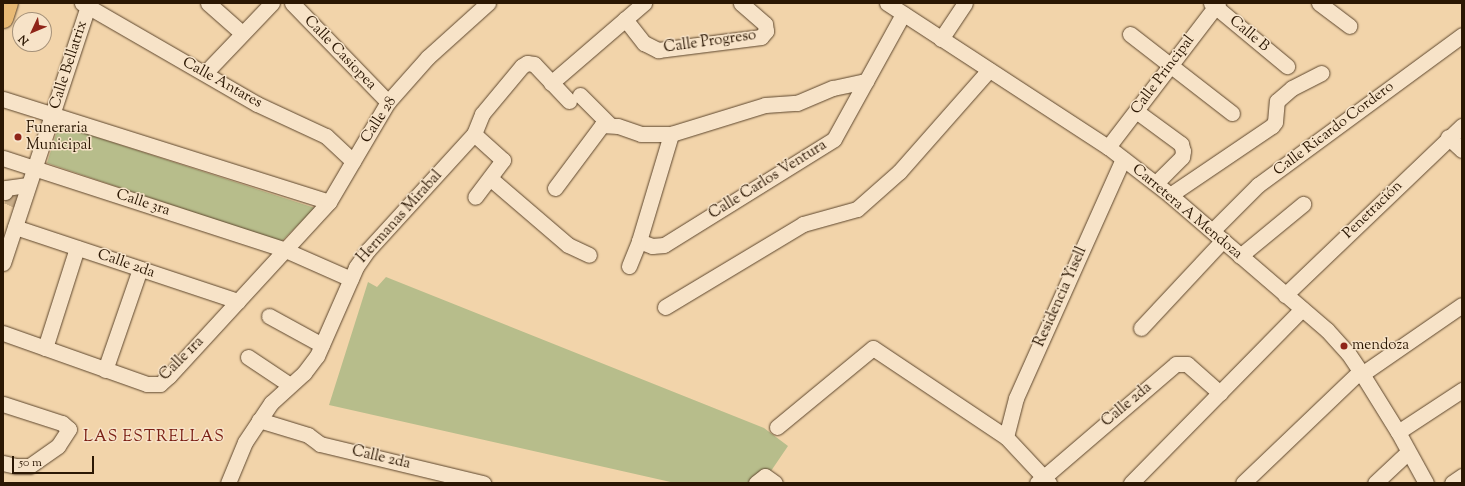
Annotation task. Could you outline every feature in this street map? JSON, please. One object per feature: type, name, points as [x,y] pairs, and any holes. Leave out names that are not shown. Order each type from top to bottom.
[{"type":"main road","points":[[3,18],[8,3]]},
{"type":"street","points":[[208,3],[242,33]]},
{"type":"street","points":[[205,73],[272,3]]},
{"type":"street","name":"Calle Casiopea","points":[[292,3],[388,102]]},
{"type":"street","name":"Calle 28","points":[[283,249],[329,202],[388,102],[428,57],[488,3]]},
{"type":"street","points":[[644,3],[551,83],[609,124],[641,134],[671,134],[765,106],[796,103],[833,88],[866,81]]},
{"type":"street","name":"Calle Progreso","points":[[625,19],[644,43],[658,50],[760,37],[766,31],[766,24],[741,3]]},
{"type":"street","name":"Carretera A Mendoza","points":[[887,3],[1108,147],[1156,183],[1327,330],[1348,353],[1361,373],[1398,432],[1426,483]]},
{"type":"street","points":[[941,39],[965,3]]},
{"type":"street","name":"Calle Antares","points":[[86,4],[257,104],[326,136],[353,161]]},
{"type":"street","name":"Calle Bellatrix","points":[[3,263],[16,224],[17,194],[34,167],[53,114],[86,4]]},
{"type":"street","name":"Calle Principal","points":[[1108,147],[1214,4]]},
{"type":"street","name":"Calle B","points":[[1214,4],[1287,66]]},
{"type":"street","points":[[1329,6],[1349,26]]},
{"type":"street","name":"Calle Carlos Ventura","points":[[639,241],[652,246],[664,245],[834,139],[903,14]]},
{"type":"street","points":[[1130,34],[1171,64],[1232,113]]},
{"type":"street","name":"Calle Ricardo Cordero","points":[[1140,328],[1218,236],[1258,185],[1462,35]]},
{"type":"street","name":"Hermanas Mirabal","points":[[228,483],[245,442],[259,420],[271,403],[304,373],[322,345],[351,279],[368,250],[474,134],[482,114],[527,63],[534,64],[551,83]]},
{"type":"street","points":[[666,307],[803,224],[857,209],[899,172],[989,70]]},
{"type":"street","points":[[1170,195],[1272,126],[1275,122],[1277,100],[1292,88],[1321,73]]},
{"type":"street","points":[[3,99],[329,202]]},
{"type":"street","points":[[1136,111],[1181,144],[1183,151],[1182,157],[1156,183]]},
{"type":"street","points":[[555,188],[602,125],[609,124]]},
{"type":"street","name":"Penetración","points":[[1285,295],[1448,137],[1462,126]]},
{"type":"street","points":[[474,134],[503,160],[491,179],[475,197]]},
{"type":"street","points":[[630,266],[671,134]]},
{"type":"street","points":[[1448,137],[1462,150]]},
{"type":"street","name":"Calle 3ra","points":[[3,158],[283,249],[351,279]]},
{"type":"street","name":"Residencia Yisell","points":[[1006,437],[1016,398],[1124,159]]},
{"type":"street","points":[[491,179],[568,245],[589,255]]},
{"type":"street","points":[[16,224],[8,214],[17,194]]},
{"type":"street","points":[[1240,256],[1303,204]]},
{"type":"street","name":"Calle 2da","points":[[16,224],[77,248],[238,301]]},
{"type":"street","points":[[45,348],[77,248]]},
{"type":"street","name":"Calle 1ra","points":[[3,333],[147,384],[160,384],[238,301],[283,249]]},
{"type":"street","points":[[105,370],[140,269]]},
{"type":"street","points":[[1243,483],[1361,373],[1462,305]]},
{"type":"street","points":[[1131,483],[1302,309]]},
{"type":"street","points":[[269,316],[322,345]]},
{"type":"street","points":[[777,427],[874,348],[1006,437],[1043,481]]},
{"type":"street","points":[[248,357],[290,385]]},
{"type":"street","name":"Calle 2da","points":[[1043,481],[1176,364],[1188,364],[1220,393]]},
{"type":"street","points":[[1398,432],[1462,390]]},
{"type":"street","points":[[3,404],[62,423],[69,429],[58,446],[29,466],[16,466],[3,463]]},
{"type":"street","name":"Calle 2da","points":[[259,420],[308,436],[320,444],[483,483]]},
{"type":"street","points":[[1375,483],[1408,452]]},
{"type":"street","points":[[1452,483],[1462,476]]},
{"type":"street","points":[[756,483],[761,477],[773,480]]},
{"type":"green space","points":[[59,125],[315,208],[281,242],[47,163]]},
{"type":"green space","points":[[386,277],[764,428],[788,446],[771,471],[760,471],[747,483],[675,483],[329,405],[368,282],[377,287]]},
{"type":"tunnel","points":[[11,206],[16,195]]},
{"type":"place","name":"Funeraria Municipal","points":[[18,137]]},
{"type":"place","name":"mendoza","points":[[1344,346]]},
{"type":"district","name":"LAS ESTRELLAS","points":[[154,438]]}]
